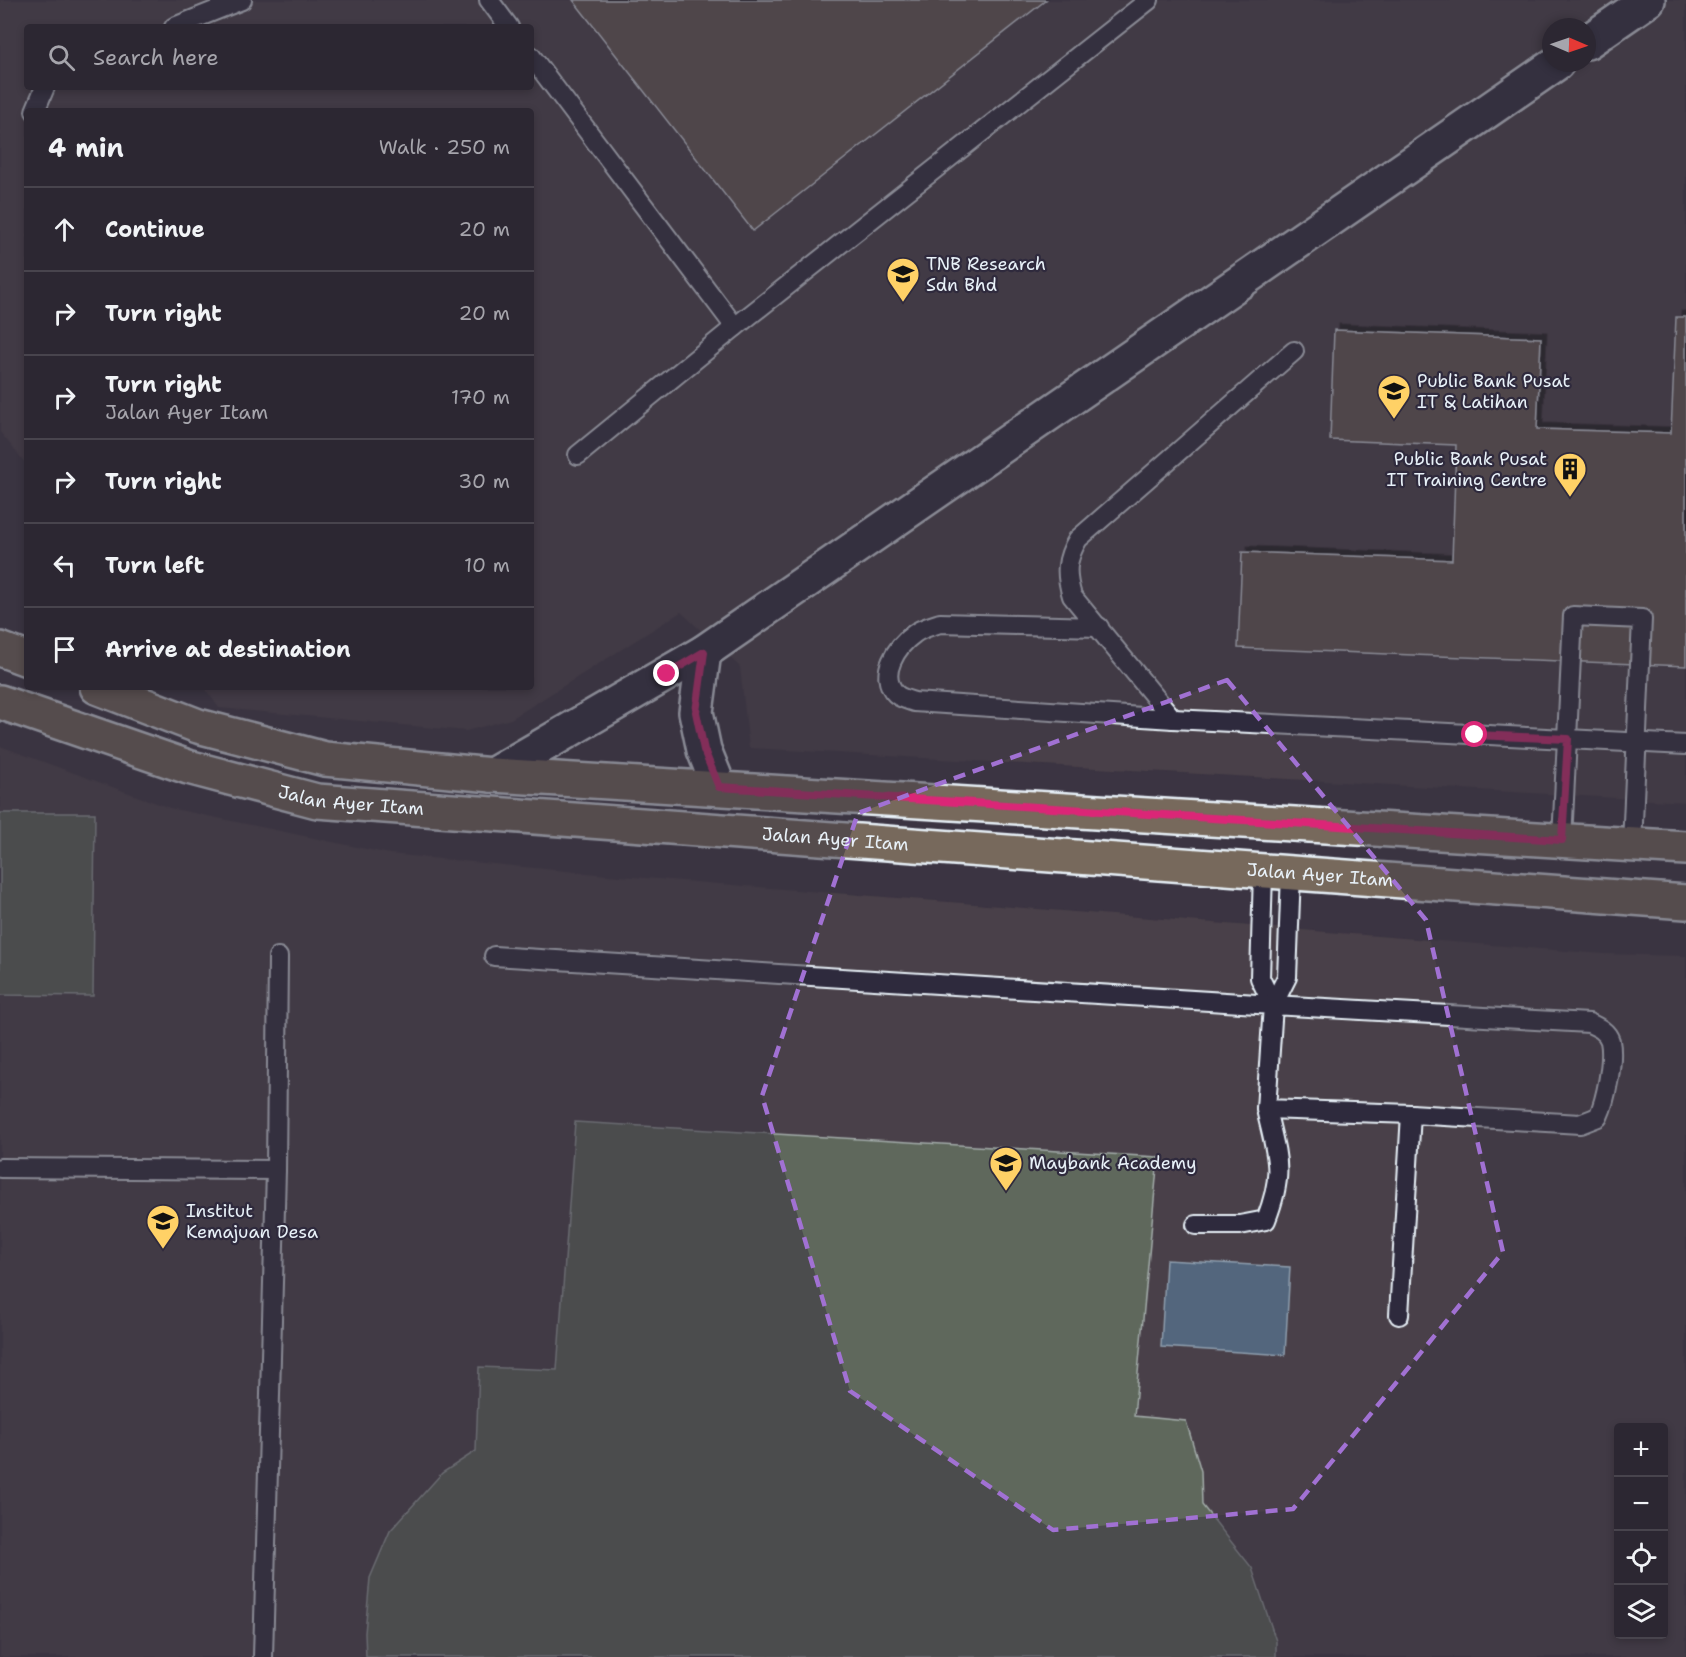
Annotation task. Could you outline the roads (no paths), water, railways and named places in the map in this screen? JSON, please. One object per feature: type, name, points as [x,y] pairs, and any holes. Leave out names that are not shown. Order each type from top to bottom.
[{"type":"main road","points":[[0,649],[24,658]]},
{"type":"main road","name":"Jalan Ayer Itam","points":[[105,690],[198,726],[325,759],[492,775],[719,787],[1686,848]]},
{"type":"main road","name":"Jalan Ayer Itam","points":[[0,702],[188,767],[317,801],[1686,902]]},
{"type":"street","points":[[1596,36],[1648,0]]},
{"type":"street","points":[[492,775],[704,652],[1544,72]]},
{"type":"street","points":[[704,652],[696,712],[704,750],[719,787]]},
{"type":"lane","points":[[182,24],[242,0]]},
{"type":"lane","points":[[489,0],[507,24]]},
{"type":"lane","points":[[578,454],[1149,0]]},
{"type":"lane","points":[[534,60],[735,327]]},
{"type":"lane","points":[[36,108],[44,90]]},
{"type":"lane","points":[[1173,719],[1072,596],[1066,576],[1069,555],[1078,539],[1294,351]]},
{"type":"lane","points":[[1562,840],[1573,616],[1642,619],[1632,845]]},
{"type":"lane","points":[[1098,627],[940,623],[916,632],[899,647],[890,663],[889,683],[897,696],[914,702],[1173,719],[1686,746]]},
{"type":"lane","points":[[1196,1225],[1240,1225],[1266,1220],[1277,1190],[1278,1156],[1266,1109],[1273,1005],[1287,977],[1277,872]]},
{"type":"lane","points":[[1273,1005],[1260,978],[1277,872]]},
{"type":"lane","points":[[494,956],[1589,1023],[1603,1030],[1610,1041],[1607,1098],[1598,1117],[1580,1124],[1411,1114],[1266,1109]]},
{"type":"lane","points":[[263,1657],[276,1170],[278,957]]},
{"type":"lane","points":[[1398,1315],[1411,1114]]},
{"type":"lane","points":[[0,1168],[276,1170]]},
{"type":"water","points":[[1166,1260],[1290,1267],[1285,1355],[1161,1347]]},
{"type":"place","name":"TNB Research Sdn Bhd","points":[[903,303]]},
{"type":"place","name":"Public Bank Pusat IT & Latihan","points":[[1394,420]]},
{"type":"place","name":"Public Bank Pusat IT Training Centre","points":[[1570,498]]},
{"type":"place","name":"Maybank Academy","points":[[1006,1192]]},
{"type":"place","name":"Institut Kemajuan Desa","points":[[163,1250]]}]
